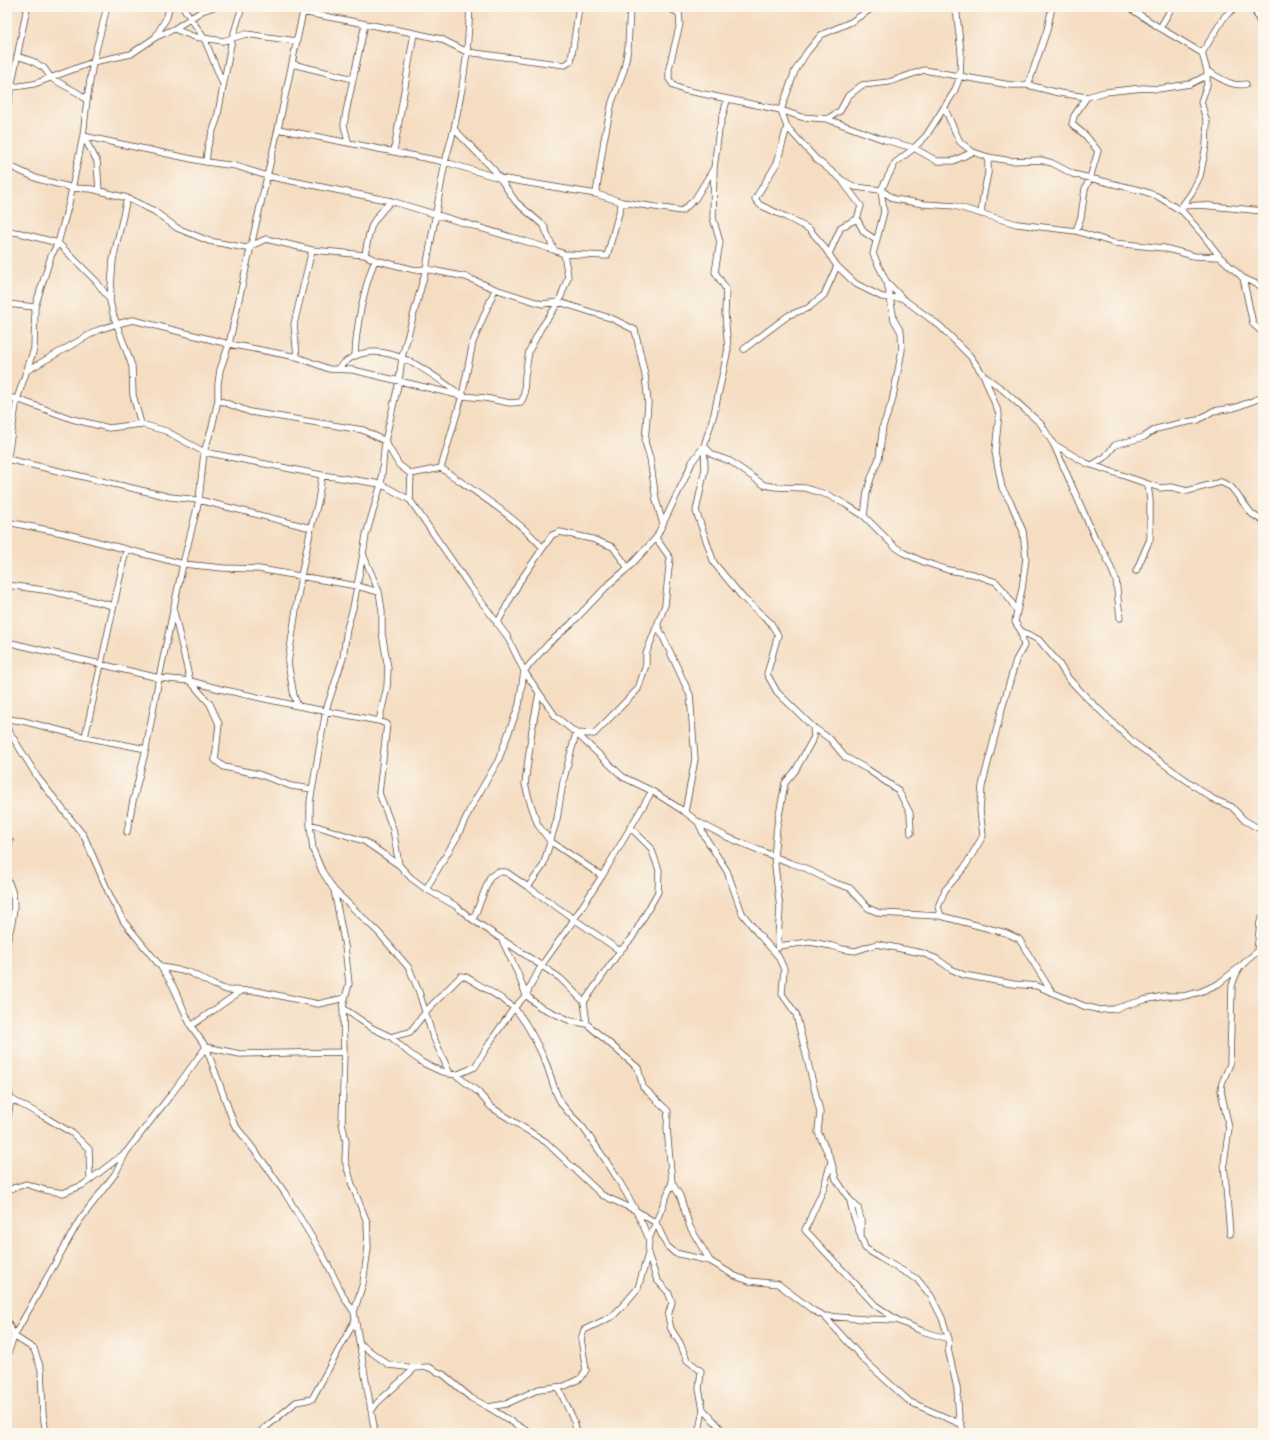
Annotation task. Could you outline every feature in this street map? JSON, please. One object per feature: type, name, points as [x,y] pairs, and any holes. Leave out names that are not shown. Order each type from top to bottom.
[{"type":"main road","points":[[1255,7],[1263,26]]},
{"type":"street","points":[[7,108],[9,88],[27,7]]},
{"type":"street","points":[[107,7],[94,62],[87,100],[83,136],[73,188],[58,243],[51,256],[35,307],[34,349],[17,399],[7,460],[170,497],[199,500],[311,528]]},
{"type":"street","points":[[156,37],[167,17],[169,7]]},
{"type":"street","points":[[183,7],[204,38],[224,85]]},
{"type":"street","points":[[9,88],[34,84],[94,62],[131,54],[156,37],[174,29],[191,17],[214,7]]},
{"type":"street","points":[[206,162],[208,145],[218,119],[232,39],[242,7]]},
{"type":"street","points":[[453,1075],[432,1034],[426,1012],[409,968],[378,932],[334,890],[322,871],[313,850],[310,824],[310,802],[326,710],[343,658],[347,628],[353,608],[366,535],[381,484],[385,441],[402,357],[426,269],[445,162],[454,129],[462,88],[467,52],[470,7]]},
{"type":"street","points":[[127,832],[146,749],[183,564],[199,500],[204,452],[212,427],[218,400],[220,370],[229,344],[278,129],[303,10],[441,39],[467,52],[565,65],[571,61],[579,7]]},
{"type":"street","points":[[596,194],[604,140],[612,102],[624,70],[628,48],[630,7]]},
{"type":"street","points":[[668,7],[678,10],[680,24],[669,68],[669,79],[674,86],[684,90],[727,100],[781,110],[801,117],[827,118],[885,140],[914,148],[937,161],[953,161],[973,152]]},
{"type":"street","points":[[874,7],[851,22],[821,36],[807,52],[795,71],[781,110],[787,127],[816,159],[842,180],[855,187],[881,190],[894,199],[924,204],[955,206],[1017,224],[1076,231],[1114,243],[1164,248],[1194,256],[1220,257]]},
{"type":"street","points":[[864,516],[867,492],[879,458],[883,426],[892,402],[902,350],[901,332],[894,320],[886,281],[873,254],[884,212],[881,190],[895,163],[926,136],[954,92],[960,77],[961,52],[956,7]]},
{"type":"street","points":[[1028,85],[1047,30],[1052,7]]},
{"type":"street","points":[[1128,7],[1202,53],[1207,73],[1207,85],[1201,102],[1208,123],[1206,146],[1200,176],[1183,209]]},
{"type":"street","points":[[1160,28],[1172,7]]},
{"type":"street","points":[[1202,53],[1225,16],[1236,7]]},
{"type":"street","points":[[348,142],[344,125],[365,24]]},
{"type":"street","points":[[174,29],[195,37],[223,41],[246,34],[296,42]]},
{"type":"street","points":[[394,151],[414,33]]},
{"type":"street","points":[[17,56],[32,61],[44,68],[51,78],[78,93],[87,100]]},
{"type":"street","points":[[292,64],[353,79]]},
{"type":"street","points":[[827,118],[840,111],[848,96],[862,85],[889,82],[924,70],[1010,85],[1028,85],[1059,93],[1087,97],[1105,92],[1143,88],[1158,89],[1190,84],[1207,73]]},
{"type":"street","points":[[1207,73],[1232,84],[1240,86],[1246,84]]},
{"type":"street","points":[[1076,231],[1081,217],[1085,189],[1090,178],[1098,150],[1086,136],[1072,124],[1074,116],[1087,97]]},
{"type":"street","points":[[426,890],[457,837],[471,807],[498,761],[519,705],[524,671],[549,644],[571,624],[608,585],[628,568],[656,538],[692,462],[704,446],[714,414],[728,349],[725,313],[726,290],[715,272],[720,242],[713,218],[714,168],[719,130],[727,100]]},
{"type":"street","points":[[944,107],[960,142],[973,152],[988,157],[1011,161],[1041,160],[1052,163],[1073,174],[1143,191],[1183,209],[1220,257],[1243,278],[1263,287]]},
{"type":"street","points":[[787,127],[777,163],[755,199],[760,206],[809,229],[837,266],[856,284],[882,297],[902,298]]},
{"type":"street","points":[[278,129],[445,162],[500,178],[596,194],[622,202],[682,211],[695,199],[714,168]]},
{"type":"street","points":[[454,129],[494,170],[516,202],[544,226],[554,250]]},
{"type":"street","points":[[83,136],[206,162],[236,166],[267,176],[391,201],[564,254],[607,256],[622,202]]},
{"type":"street","points":[[83,136],[97,161],[99,191]]},
{"type":"street","points":[[981,214],[988,173],[988,157]]},
{"type":"street","points":[[7,165],[38,179],[73,188],[92,189],[127,198],[154,211],[177,228],[209,241],[246,248],[251,244],[266,239],[312,250],[365,255],[375,260],[415,270],[426,269],[466,277],[495,289],[542,304],[559,302],[613,319],[635,330],[645,375],[648,403],[645,442],[650,458],[656,500],[663,524]]},
{"type":"street","points":[[842,180],[861,206],[857,219],[864,232],[876,240]]},
{"type":"street","points":[[110,301],[113,260],[127,198]]},
{"type":"street","points":[[365,255],[369,229],[375,217],[391,201]]},
{"type":"street","points":[[1183,209],[1201,205],[1263,211]]},
{"type":"street","points":[[829,254],[841,227],[857,219]]},
{"type":"street","points":[[7,231],[58,243],[96,281],[110,301],[132,366],[134,395],[141,424]]},
{"type":"street","points":[[297,357],[294,324],[312,250]]},
{"type":"street","points":[[28,370],[98,330],[133,320],[229,344],[297,357],[329,369],[338,368],[353,370],[462,396],[485,398],[510,403],[521,402],[524,396],[525,376],[529,351],[541,328],[559,302],[568,277],[564,254]]},
{"type":"street","points":[[355,356],[355,343],[361,311],[375,260]]},
{"type":"street","points":[[744,349],[789,315],[808,308],[824,295],[837,266]]},
{"type":"street","points":[[1243,278],[1253,324],[1263,333]]},
{"type":"street","points":[[886,281],[902,298],[940,326],[970,356],[984,376],[998,414],[995,452],[1002,488],[1012,503],[1023,531],[1026,558],[1022,589],[1015,622],[1021,631],[1024,646],[1014,668],[982,786],[980,810],[983,836],[964,868],[945,890],[938,906],[941,916]]},
{"type":"street","points":[[441,468],[462,396],[473,342],[495,289]]},
{"type":"street","points":[[7,304],[35,307]]},
{"type":"street","points":[[338,368],[355,356],[374,351],[402,357],[430,372],[462,396]]},
{"type":"street","points":[[984,376],[1002,389],[1041,424],[1054,445],[1095,538],[1105,554],[1116,580],[1120,618]]},
{"type":"street","points":[[7,397],[17,399],[72,419],[109,428],[141,424],[166,431],[204,452],[322,475],[381,484],[410,500],[507,636],[524,671],[556,717],[576,733],[623,776],[652,791],[698,822],[727,837],[774,857],[803,867],[832,882],[850,888],[868,908],[879,913],[941,916],[1006,933],[1019,939],[1051,991]]},
{"type":"street","points":[[1092,465],[1105,457],[1115,445],[1144,437],[1156,429],[1198,420],[1213,411],[1234,408],[1263,397]]},
{"type":"street","points":[[218,400],[250,412],[363,430],[385,441],[399,465],[411,474],[441,468],[506,514],[532,535],[542,547]]},
{"type":"street","points":[[1054,445],[1086,463],[1160,488],[1171,487],[1187,491],[1221,482],[1231,487],[1252,514],[1263,521]]},
{"type":"street","points":[[704,446],[713,455],[730,461],[764,485],[805,488],[828,495],[845,504],[864,516],[904,553],[948,570],[973,574],[996,582],[1018,611]]},
{"type":"street","points":[[704,446],[705,469],[696,511],[714,563],[743,598],[770,622],[778,635],[767,674],[777,692],[813,727],[830,739],[845,757],[867,769],[898,790],[910,813],[911,833]]},
{"type":"street","points":[[410,500],[411,474]]},
{"type":"street","points":[[298,706],[294,696],[288,663],[301,576],[318,502],[322,475]]},
{"type":"street","points":[[1136,571],[1150,539],[1150,500],[1148,485]]},
{"type":"street","points":[[7,522],[63,532],[183,564],[223,568],[259,569],[357,586],[379,592]]},
{"type":"street","points":[[497,624],[520,581],[552,534],[560,532],[592,539],[613,547],[628,568]]},
{"type":"street","points":[[576,733],[594,734],[638,689],[646,665],[646,654],[666,605],[670,558],[656,538]]},
{"type":"street","points":[[85,737],[126,550]]},
{"type":"street","points":[[363,554],[379,592],[382,611],[382,633],[388,668],[387,687],[379,720]]},
{"type":"street","points":[[7,585],[51,591],[114,606]]},
{"type":"street","points":[[174,610],[190,681],[210,704],[219,724],[215,760],[224,767],[258,774],[291,786],[312,789]]},
{"type":"street","points":[[658,626],[690,695],[695,759],[685,812]]},
{"type":"street","points":[[1021,631],[1039,640],[1057,661],[1068,678],[1134,744],[1213,799],[1232,807],[1244,820],[1262,831]]},
{"type":"street","points":[[7,642],[159,678],[190,681],[298,706],[379,720],[387,724],[379,794],[393,829],[399,865]]},
{"type":"street","points":[[539,693],[532,730],[525,784],[538,824],[550,841],[602,876]]},
{"type":"street","points":[[7,719],[23,721],[85,737],[146,749]]},
{"type":"street","points":[[778,956],[780,909],[774,857],[776,826],[785,783],[795,771],[814,737],[813,727]]},
{"type":"street","points":[[7,728],[38,778],[84,836],[111,898],[124,922],[161,967],[173,986],[191,1026],[206,1047],[234,1124],[285,1193],[326,1259],[344,1298],[354,1312]]},
{"type":"street","points":[[528,886],[543,866],[557,819],[563,782],[576,733]]},
{"type":"street","points":[[453,1075],[475,1067],[492,1039],[514,1008],[526,995],[541,966],[602,876],[652,791]]},
{"type":"street","points":[[698,822],[705,837],[727,871],[742,913],[778,956],[784,969],[782,994],[796,1014],[820,1112],[818,1132],[831,1160],[836,1179],[850,1200],[853,1214],[866,1248],[880,1258],[917,1279],[931,1296],[942,1318],[949,1339],[948,1349],[957,1388],[959,1418],[964,1433]]},
{"type":"street","points":[[310,824],[364,841],[399,865],[411,878],[426,890],[456,906],[473,920],[560,978],[584,1002],[587,1024]]},
{"type":"street","points":[[584,1002],[620,951],[632,938],[658,892],[658,870],[651,848],[630,827]]},
{"type":"street","points":[[7,854],[10,840]]},
{"type":"street","points":[[473,920],[490,877],[497,872],[506,872],[620,951]]},
{"type":"street","points":[[7,879],[13,894],[14,918],[7,942]]},
{"type":"street","points":[[334,890],[345,946],[349,984],[343,1008],[344,1052],[342,1123],[346,1141],[345,1160],[352,1185],[367,1222],[368,1248],[362,1283],[354,1312],[375,1433]]},
{"type":"street","points":[[778,946],[810,942],[832,946],[842,950],[855,951],[877,944],[922,953],[937,959],[964,975],[1013,984],[1037,986],[1084,1006],[1100,1010],[1114,1009],[1144,1000],[1200,992],[1218,984],[1257,952],[1260,922],[1263,918]]},
{"type":"street","points":[[501,938],[526,995],[546,1010],[571,1021],[587,1024],[638,1068],[643,1087],[668,1111],[667,1128],[672,1183],[680,1196],[690,1227],[710,1261]]},
{"type":"street","points":[[1230,1234],[1224,1162],[1229,1128],[1221,1092],[1222,1082],[1230,1064],[1232,986],[1236,974],[1241,966]]},
{"type":"street","points":[[161,967],[189,972],[227,990],[257,991],[318,1004],[345,998]]},
{"type":"street","points":[[391,1037],[410,1032],[442,994],[461,976],[466,977],[514,1008],[526,1025],[546,1063],[551,1081],[560,1102],[582,1126],[620,1182],[641,1220],[649,1239]]},
{"type":"street","points":[[191,1026],[241,991]]},
{"type":"street","points":[[343,1008],[372,1028],[391,1037],[409,1054],[423,1063],[453,1075],[478,1092],[491,1107],[546,1142],[602,1195],[635,1210],[656,1223],[666,1246],[675,1253],[710,1261],[735,1276],[749,1281],[778,1284],[814,1311],[824,1316],[865,1361],[910,1402],[961,1424]]},
{"type":"street","points":[[206,1047],[240,1054],[344,1052]]},
{"type":"street","points":[[7,1357],[14,1336],[79,1221],[115,1174],[127,1151],[206,1047]]},
{"type":"street","points":[[7,1084],[11,1099],[7,1122]]},
{"type":"street","points":[[11,1099],[72,1133],[89,1149],[90,1180]]},
{"type":"street","points":[[7,1190],[26,1184],[45,1190],[63,1193],[84,1185],[127,1151]]},
{"type":"street","points":[[831,1160],[823,1190],[805,1230],[875,1305],[897,1320],[922,1331],[949,1339]]},
{"type":"street","points":[[488,1407],[506,1404],[539,1389],[565,1386],[582,1378],[586,1370],[581,1339],[584,1330],[613,1316],[638,1288],[648,1254],[649,1239],[672,1183]]},
{"type":"street","points":[[648,1254],[657,1280],[668,1292],[672,1302],[668,1316],[671,1329],[680,1343],[687,1360],[700,1371],[699,1389],[703,1409],[697,1433]]},
{"type":"street","points":[[824,1316],[897,1320]]},
{"type":"street","points":[[7,1320],[14,1336],[34,1349],[41,1369],[43,1414],[46,1433]]},
{"type":"street","points":[[259,1433],[296,1402],[312,1399],[355,1320]]},
{"type":"street","points":[[360,1344],[388,1365],[415,1368],[428,1367],[444,1375],[471,1398],[530,1433]]},
{"type":"street","points":[[372,1410],[377,1403],[415,1368]]},
{"type":"street","points":[[558,1387],[574,1422],[577,1433]]},
{"type":"street","points":[[703,1409],[725,1433]]}]
